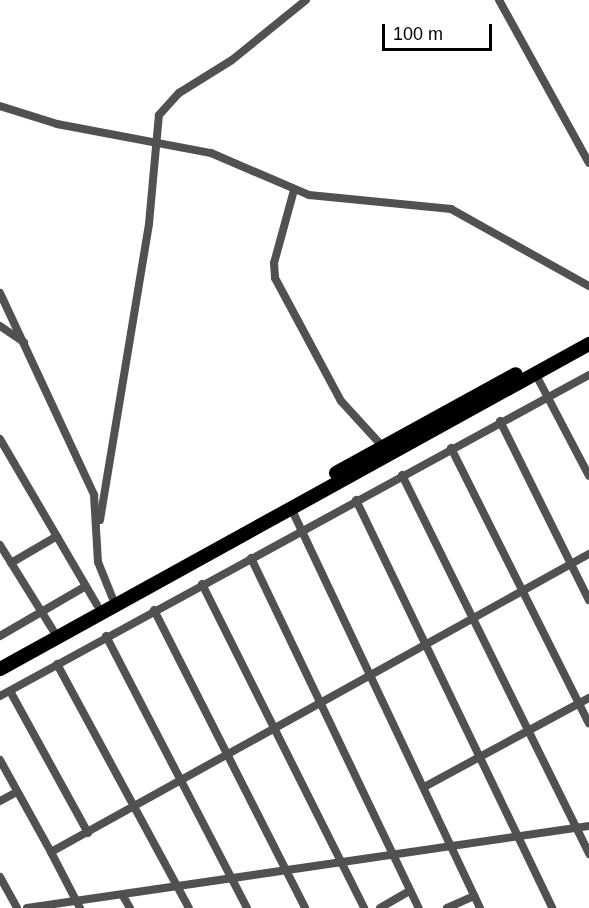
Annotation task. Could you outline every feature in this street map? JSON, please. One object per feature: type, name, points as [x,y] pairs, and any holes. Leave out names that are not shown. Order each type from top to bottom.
[{"type":"highway","points":[[0,659],[589,334]]},
{"type":"highway","points":[[0,669],[589,344]]},
{"type":"street","points":[[112,597],[99,562],[100,520],[149,224],[159,115],[171,99],[232,60],[306,0]]},
{"type":"street","points":[[499,0],[589,163]]},
{"type":"street","points":[[0,106],[57,124],[211,153],[294,190],[451,209],[589,286]]},
{"type":"street","points":[[294,190],[274,263],[275,278],[341,401],[383,447]]},
{"type":"street","points":[[0,293],[27,345],[51,411],[94,495],[100,520]]},
{"type":"street","points":[[0,326],[27,345]]},
{"type":"street","points":[[535,374],[589,476]]},
{"type":"street","points":[[0,696],[500,421],[549,398],[589,375]]},
{"type":"street","points":[[500,421],[589,600]]},
{"type":"street","points":[[0,439],[97,605]]},
{"type":"street","points":[[451,448],[589,723]]},
{"type":"street","points":[[402,475],[589,854]]},
{"type":"street","points":[[356,500],[552,908]]},
{"type":"street","points":[[291,508],[426,786],[480,908]]},
{"type":"street","points":[[11,564],[57,536]]},
{"type":"street","points":[[0,545],[53,630]]},
{"type":"street","points":[[51,852],[589,554]]},
{"type":"street","points":[[251,558],[418,908]]},
{"type":"street","points":[[202,584],[364,908]]},
{"type":"street","points":[[0,636],[86,586]]},
{"type":"street","points":[[154,610],[305,908]]},
{"type":"street","points":[[106,636],[247,908]]},
{"type":"street","points":[[57,664],[189,908]]},
{"type":"street","points":[[10,691],[88,833]]},
{"type":"street","points":[[426,786],[589,698]]},
{"type":"street","points":[[0,760],[78,905]]},
{"type":"street","points":[[0,801],[17,792]]},
{"type":"street","points":[[27,908],[78,905],[232,879],[454,849],[589,826]]},
{"type":"street","points":[[0,877],[17,908]]},
{"type":"street","points":[[380,908],[411,891]]},
{"type":"street","points":[[123,896],[130,908]]},
{"type":"street","points":[[447,908],[474,896]]}]
